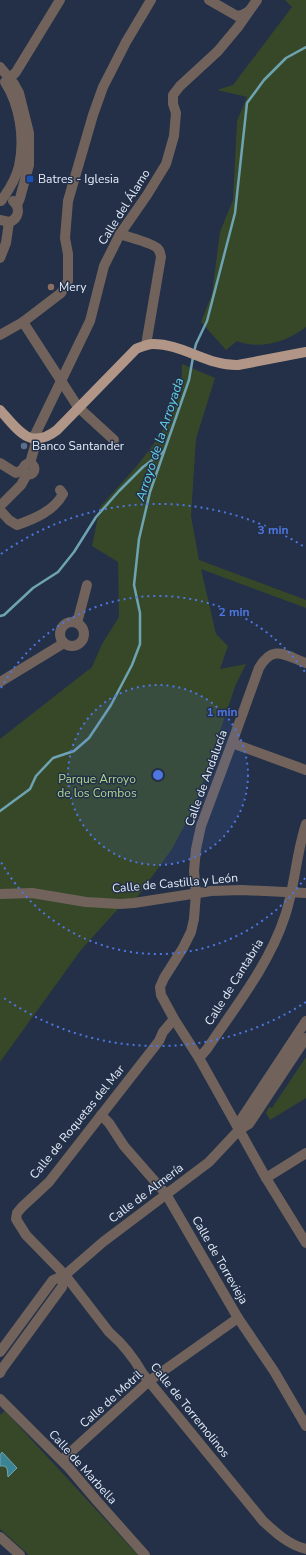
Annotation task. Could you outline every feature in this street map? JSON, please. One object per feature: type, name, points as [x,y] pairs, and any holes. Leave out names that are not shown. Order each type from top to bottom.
[{"type":"main road","points":[[0,410],[23,434],[35,439],[44,438],[50,435],[136,349],[146,345],[154,344],[177,349],[227,365],[306,352]]},
{"type":"street","points":[[5,79],[16,72],[60,0]]},
{"type":"street","points":[[0,335],[22,322],[61,294],[68,282],[65,222],[68,201],[76,172],[103,88],[126,42],[151,0]]},
{"type":"street","points":[[209,0],[237,16],[249,11]]},
{"type":"street","name":"Calle del Álamo","points":[[0,506],[21,485],[35,439],[60,381],[90,321],[104,266],[120,234],[166,164],[174,136],[176,113],[173,104],[173,95],[180,86],[218,50],[238,27],[257,0]]},
{"type":"street","points":[[233,14],[237,20],[238,27]]},
{"type":"street","points":[[0,67],[10,90],[20,122],[22,143],[19,165],[15,177],[11,187],[1,202]]},
{"type":"street","points":[[0,258],[6,243],[4,221],[13,221],[17,216],[17,205],[29,165],[29,133],[19,93],[5,79]]},
{"type":"street","points":[[1,202],[9,200],[17,205]]},
{"type":"street","points":[[120,234],[152,244],[157,248],[161,256],[146,345]]},
{"type":"street","points":[[22,322],[78,407],[114,440]]},
{"type":"street","points":[[0,464],[16,473],[26,469]]},
{"type":"street","points":[[0,510],[16,525],[32,520],[44,513],[61,498],[63,494],[60,490]]},
{"type":"street","points":[[77,623],[87,585]]},
{"type":"street","points":[[72,622],[77,623],[81,627],[84,635],[78,644],[71,646],[64,643],[60,638],[60,633],[64,625],[72,622]]},
{"type":"street","points":[[3,678],[64,643]]},
{"type":"street","name":"Calle de Andalucía","points":[[174,1019],[161,995],[160,987],[191,932],[196,893],[194,871],[196,849],[201,826],[259,668],[265,658],[270,654],[276,653],[306,663]]},
{"type":"street","points":[[232,743],[306,770]]},
{"type":"street","name":"Calle de Cantabria","points":[[199,1058],[207,1049],[266,961],[286,915],[290,891],[306,824]]},
{"type":"street","name":"Calle de Castilla y León","points":[[0,894],[32,893],[86,902],[120,904],[196,893],[242,890],[290,891],[306,893]]},
{"type":"street","points":[[174,1019],[199,1058],[266,1178],[306,1243]]},
{"type":"street","name":"Calle de Roquetas del Mar","points":[[65,1274],[53,1260],[42,1253],[26,1235],[16,1218],[17,1213],[31,1197],[49,1182],[160,1041],[163,1032],[174,1019]]},
{"type":"street","points":[[239,1130],[242,1118],[306,1021]]},
{"type":"street","name":"Calle de Almería","points":[[0,1352],[53,1280],[65,1274],[103,1242],[209,1162],[239,1130],[249,1124],[306,1038]]},
{"type":"street","name":"Calle de Torrevieja","points":[[101,1115],[109,1123],[124,1146],[166,1194],[238,1318],[274,1371],[306,1426]]},
{"type":"street","points":[[266,1178],[306,1153]]},
{"type":"street","name":"Calle de Almería","points":[[0,1373],[62,1287],[65,1274]]},
{"type":"street","name":"Calle de Torremolinos","points":[[65,1274],[105,1326],[136,1362],[143,1374],[263,1521],[277,1534],[290,1543],[305,1547]]},
{"type":"street","name":"Calle de Motril","points":[[62,1460],[149,1381],[238,1318]]},
{"type":"street","name":"Calle de Marbella","points":[[0,1400],[62,1460],[145,1555]]},
{"type":"street","points":[[0,1537],[20,1555]]},
{"type":"green space","points":[[285,0],[306,0],[306,327],[290,337],[273,343],[255,345],[237,341],[226,350],[201,322],[212,294],[220,232],[233,200],[237,121],[247,97],[217,90],[233,85],[292,7]]},
{"type":"green space","name":"Parque Arroyo de los Combos","points":[[182,364],[215,378],[196,439],[191,516],[199,560],[306,600],[306,608],[201,569],[216,634],[228,646],[220,669],[246,664],[236,684],[194,808],[172,849],[138,896],[117,910],[81,950],[0,1062],[0,739],[92,667],[102,644],[119,617],[118,562],[92,546],[100,507],[136,467],[159,437],[181,394]]},
{"type":"green space","points":[[306,1057],[306,1098],[270,1120],[266,1113],[269,1107],[272,1108]]},
{"type":"green space","points":[[5,1411],[138,1555],[29,1555],[0,1529],[0,1415]]},
{"type":"shaded area","points":[[2,1452],[17,1468],[8,1477],[7,1468],[0,1466],[0,1455]]},
{"type":"waterway","name":"Arroyo de la Arroyada","points":[[194,352],[196,344],[207,321],[235,213],[247,103],[264,80],[286,58],[306,47]]},
{"type":"waterway","name":"Arroyo de la Arroyada","points":[[0,811],[30,789],[36,776],[53,758],[74,751],[89,738],[111,705],[132,665],[140,644],[140,613],[134,585],[139,539],[150,492],[189,380],[193,357]]},
{"type":"waterway","points":[[0,616],[4,615],[33,588],[58,572],[74,552],[96,517],[143,467],[164,451]]},
{"type":"place","name":"Batres - Iglesia","points":[[30,179]]},
{"type":"place","name":"Mery","points":[[51,287]]},
{"type":"place","name":"Banco Santander","points":[[24,446]]}]
